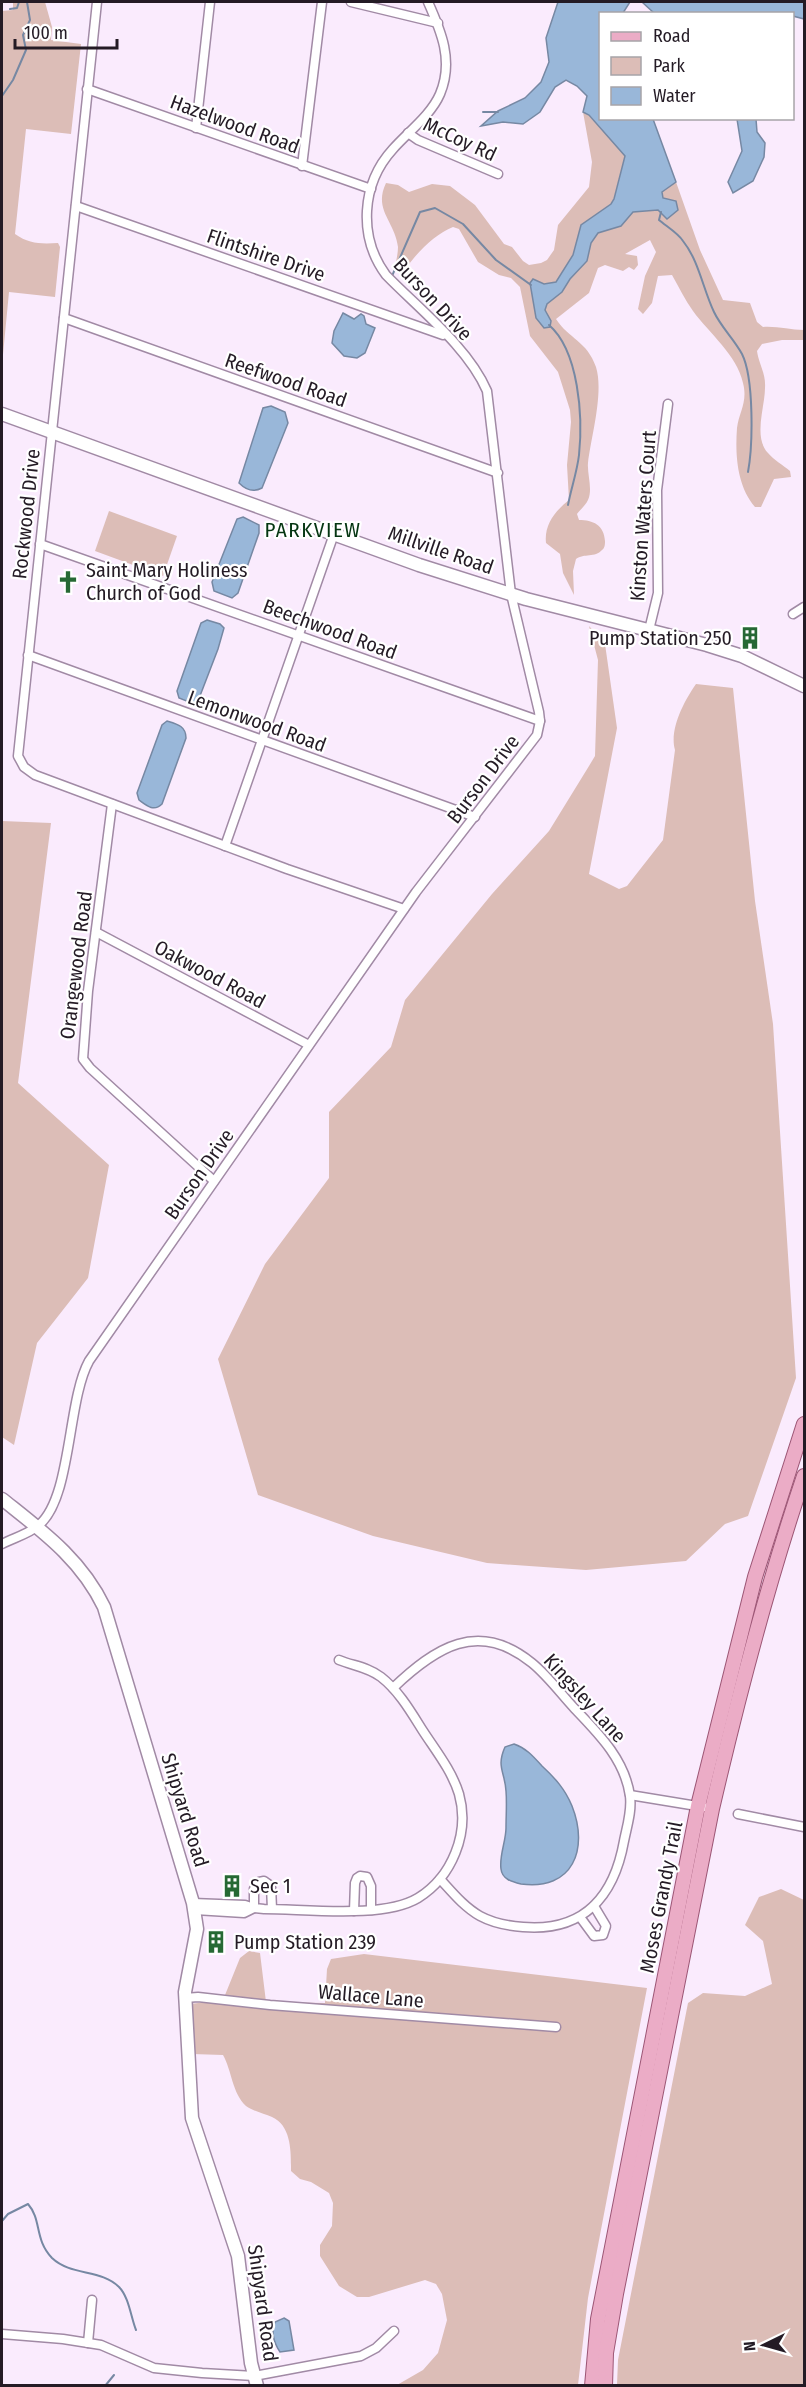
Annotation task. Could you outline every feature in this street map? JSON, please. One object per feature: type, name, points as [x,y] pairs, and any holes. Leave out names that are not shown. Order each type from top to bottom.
[{"type":"main road","name":"Moses Grandy Trail","points":[[592,2385],[598,2319],[755,1577],[804,1424]]},
{"type":"main road","name":"Moses Grandy Trail","points":[[605,2385],[606,2353],[616,2294],[705,1808],[730,1730],[781,1544],[804,1476]]},
{"type":"street","name":"Rockwood Drive","points":[[97,2],[18,750],[21,762],[35,775],[225,846],[404,909]]},
{"type":"street","points":[[196,128],[210,2]]},
{"type":"street","points":[[303,166],[322,2]]},
{"type":"street","points":[[351,2],[438,23]]},
{"type":"street","name":"Burson Drive","points":[[37,1527],[50,1511],[56,1494],[85,1367],[404,909],[537,735],[540,721],[511,594],[487,392],[474,367],[446,336],[396,288],[376,261],[368,239],[367,205],[371,189],[386,158],[431,108],[440,95],[443,85],[445,43],[429,2]]},
{"type":"street","name":"Hazelwood Road","points":[[87,89],[371,189]]},
{"type":"street","name":"McCoy Rd","points":[[408,133],[418,140],[498,174]]},
{"type":"street","name":"Flintshire Drive","points":[[76,206],[446,336]]},
{"type":"street","name":"Reefwood Road","points":[[63,318],[498,473]]},
{"type":"street","name":"Kinston Waters Court","points":[[649,630],[658,593],[657,490],[668,404]]},
{"type":"street","name":"Millville Road","points":[[2,414],[419,565],[511,594],[742,656],[804,686]]},
{"type":"street","points":[[225,846],[334,534]]},
{"type":"street","name":"Beechwood Road","points":[[40,544],[540,721]]},
{"type":"street","points":[[793,614],[804,607]]},
{"type":"street","name":"Lemonwood Road","points":[[28,655],[475,817]]},
{"type":"street","name":"Orangewood Road","points":[[112,804],[82,1051],[85,1063],[214,1181]]},
{"type":"street","name":"Oakwood Road","points":[[96,932],[309,1044]]},
{"type":"street","name":"Shipyard Road","points":[[2,1499],[58,1544],[76,1562],[91,1582],[104,1607],[194,1906],[197,1929],[186,1980],[185,1998],[192,2118],[238,2256],[255,2381]]},
{"type":"street","points":[[2,1544],[37,1527]]},
{"type":"street","name":"Kingsley Lane","points":[[393,1689],[424,1660],[449,1646],[476,1642],[509,1648],[539,1670],[600,1736],[620,1764],[630,1795],[630,1807],[617,1873],[604,1895],[594,1906],[580,1917],[567,1923],[543,1928],[510,1926],[494,1922],[480,1916],[465,1905],[440,1879]]},
{"type":"street","points":[[194,1906],[244,1905],[272,1909],[371,1910],[396,1907],[417,1898],[440,1879],[458,1848],[463,1824],[459,1793],[446,1766],[393,1689],[369,1669],[339,1660]]},
{"type":"street","points":[[630,1795],[705,1808]]},
{"type":"street","points":[[738,1814],[804,1827]]},
{"type":"street","points":[[354,1911],[355,1883],[357,1878],[363,1876],[367,1877],[371,1886],[371,1910]]},
{"type":"street","points":[[254,1908],[255,1886],[264,1881],[271,1886],[272,1909]]},
{"type":"street","points":[[580,1917],[594,1936],[603,1935],[606,1926],[594,1906]]},
{"type":"street","name":"Wallace Lane","points":[[185,1998],[198,1997],[270,2005],[556,2027]]},
{"type":"street","points":[[88,2343],[92,2300]]},
{"type":"street","points":[[2,2334],[88,2343],[113,2349],[145,2364],[165,2370],[255,2381],[361,2356],[376,2348],[394,2331]]},
{"type":"green space","points":[[13,2],[45,2],[52,27],[51,40],[81,44],[71,134],[26,129],[15,234],[35,243],[58,243],[60,247],[55,297],[9,292],[2,365],[2,11],[13,10]]},
{"type":"green space","points":[[583,112],[589,114],[625,156],[611,204],[581,225],[573,255],[556,282],[530,283],[551,321],[545,310],[547,304],[562,292],[570,279],[587,261],[591,243],[598,233],[621,226],[633,212],[658,210],[663,199],[662,192],[676,182],[700,250],[723,300],[750,303],[757,322],[763,327],[804,330],[804,340],[782,340],[762,344],[757,351],[765,383],[761,439],[768,453],[790,471],[791,477],[774,479],[761,507],[755,507],[744,490],[738,470],[737,428],[744,401],[744,390],[735,363],[693,311],[672,275],[658,276],[652,303],[643,314],[638,309],[645,276],[656,252],[650,240],[625,254],[637,256],[638,265],[634,270],[629,267],[623,271],[605,265],[598,268],[589,293],[556,319],[588,351],[596,367],[599,389],[588,463],[589,496],[586,504],[577,514],[579,520],[593,522],[600,527],[605,545],[593,555],[576,559],[573,571],[574,595],[563,573],[560,554],[546,543],[549,524],[559,509],[569,500],[567,465],[570,410],[558,372],[530,336],[520,287],[511,278],[499,275],[478,262],[459,229],[453,227],[433,239],[405,270],[399,271],[395,267],[398,250],[396,238],[382,201],[386,183],[398,185],[409,192],[432,184],[450,186],[475,205],[504,244],[512,247],[523,261],[529,265],[541,263],[547,260],[554,250],[558,225],[589,187],[592,162]]},
{"type":"green space","points":[[109,511],[177,536],[163,576],[95,551]]},
{"type":"green space","points":[[589,626],[605,644],[617,728],[589,874],[619,889],[627,886],[663,840],[675,750],[674,734],[687,699],[696,684],[733,688],[755,901],[773,1024],[796,1378],[748,1516],[725,1524],[686,1561],[586,1570],[487,1563],[373,1536],[258,1495],[218,1359],[265,1264],[329,1178],[329,1112],[391,1047],[405,1000],[492,894],[549,831],[595,756],[598,660]]},
{"type":"green space","points":[[2,821],[51,823],[18,1083],[109,1165],[88,1278],[37,1343],[14,1445],[2,1437]]},
{"type":"green space","points":[[781,1889],[804,1900],[804,2385],[617,2385],[618,2360],[688,2003],[703,1993],[745,1996],[772,1984],[763,1941],[745,1925],[759,1897]]},
{"type":"green space","points":[[249,1951],[260,1953],[266,2002],[325,2003],[327,1969],[331,1959],[364,1954],[647,1988],[588,2298],[578,2385],[397,2385],[423,2370],[438,2353],[447,2320],[442,2294],[436,2284],[425,2280],[369,2297],[357,2297],[339,2286],[320,2256],[320,2245],[332,2226],[333,2203],[329,2193],[311,2182],[300,2179],[291,2171],[287,2133],[279,2121],[249,2108],[241,2101],[223,2055],[192,2054],[190,2004],[223,2000],[240,1958]]},
{"type":"water","points":[[558,2],[630,2],[624,12],[599,12],[599,120],[653,120],[676,182],[662,192],[663,198],[676,201],[678,210],[667,219],[658,210],[633,212],[621,226],[598,233],[591,243],[587,261],[570,279],[562,292],[547,304],[545,310],[551,321],[550,327],[544,328],[536,318],[530,283],[533,279],[544,284],[556,282],[573,255],[581,225],[611,204],[614,199],[625,156],[589,115],[583,112],[587,96],[577,86],[566,80],[555,87],[540,112],[523,124],[503,122],[481,126],[498,111],[525,98],[541,82],[549,62],[546,38]]},
{"type":"water","points":[[642,2],[804,2],[804,19],[794,16],[794,12],[653,12]]},
{"type":"water","points":[[737,120],[756,120],[757,132],[765,143],[764,157],[753,181],[733,193],[728,182],[742,151]]},
{"type":"water","points":[[343,313],[354,319],[361,314],[366,324],[375,328],[365,353],[357,358],[344,356],[332,343],[334,331]]},
{"type":"water","points":[[271,406],[285,412],[288,423],[262,488],[250,490],[239,483],[263,408]]},
{"type":"water","points":[[243,517],[259,525],[259,533],[238,593],[232,598],[214,591],[212,582],[237,519]]},
{"type":"water","points":[[207,620],[220,624],[224,628],[198,701],[194,704],[179,698],[177,691],[201,623]]},
{"type":"water","points":[[167,721],[183,728],[186,738],[162,804],[153,808],[139,800],[137,793],[162,725]]},
{"type":"water","points":[[514,1744],[529,1753],[559,1784],[572,1806],[577,1822],[579,1837],[572,1864],[564,1874],[553,1881],[521,1884],[505,1878],[501,1869],[506,1833],[506,1805],[501,1760],[505,1747]]},
{"type":"water","points":[[284,2318],[289,2321],[294,2350],[280,2352],[273,2330],[275,2322]]},
{"type":"waterway","points":[[10,9],[17,8],[19,2]]},
{"type":"waterway","points":[[2,96],[13,80],[26,50],[23,35],[30,20],[27,2]]},
{"type":"waterway","points":[[483,112],[498,112]]},
{"type":"waterway","points":[[392,276],[420,212],[435,208],[463,224],[496,260],[531,285]]},
{"type":"waterway","points":[[661,212],[659,220],[678,235],[688,249],[697,266],[714,312],[739,349],[746,365],[751,412],[748,472]]},
{"type":"waterway","points":[[549,325],[559,336],[567,351],[573,368],[579,404],[579,455],[568,505]]},
{"type":"waterway","points":[[2,1935],[2,1963]]},
{"type":"waterway","points":[[2,2221],[8,2214],[28,2204],[35,2217],[46,2251],[52,2258],[68,2268],[104,2277],[119,2287],[127,2302],[136,2330]]},
{"type":"waterway","points":[[105,2386],[114,2375]]},
{"type":"place","name":"Saint Mary Holiness Church of God","points":[[68,582]]},
{"type":"place","name":"Pump Station 250","points":[[750,638]]},
{"type":"place","name":"Sec 1","points":[[232,1886]]},
{"type":"place","name":"Pump Station 239","points":[[216,1942]]},
{"type":"district","name":"PARKVIEW","points":[[313,530]]}]
